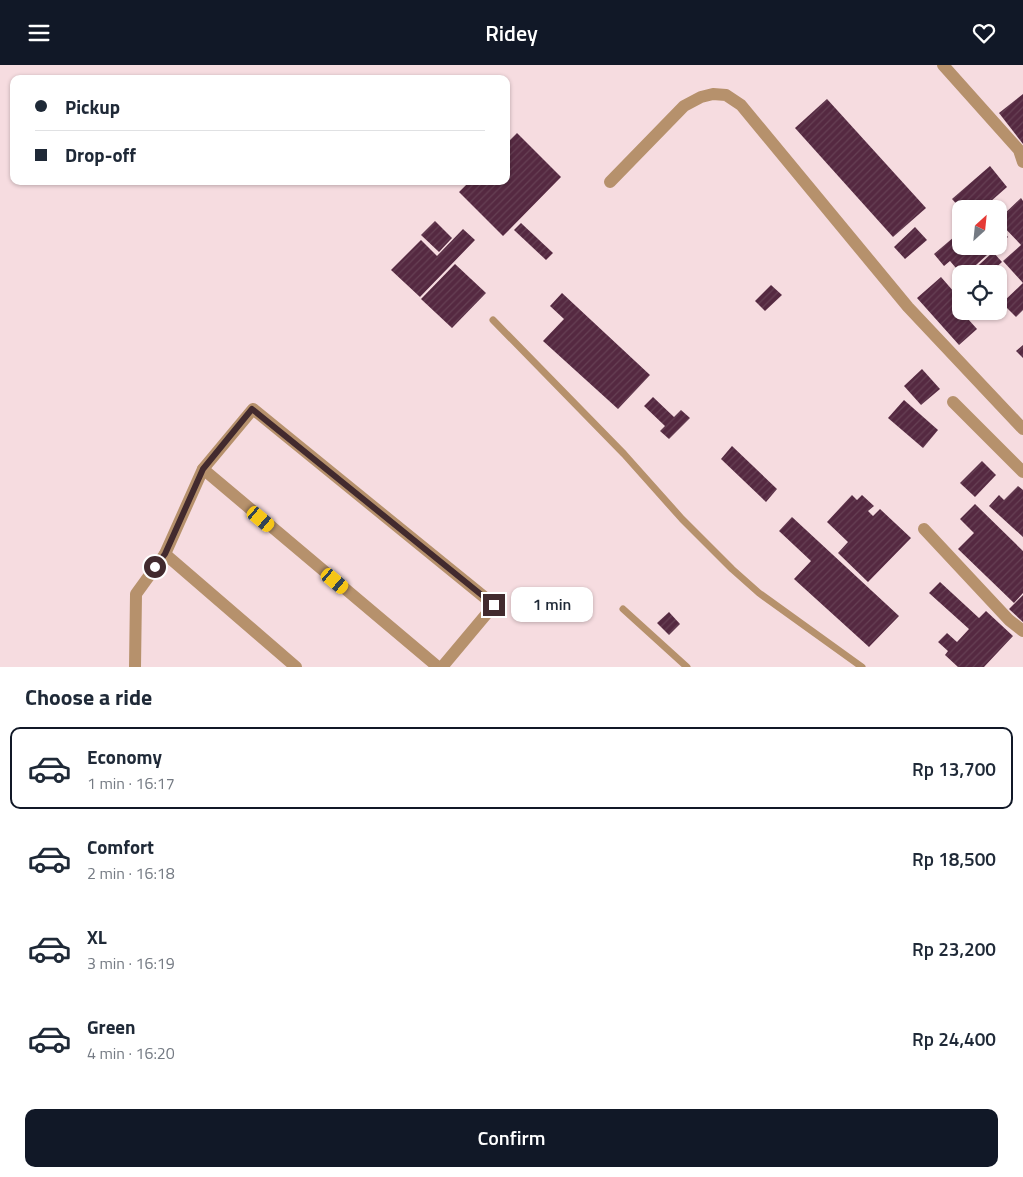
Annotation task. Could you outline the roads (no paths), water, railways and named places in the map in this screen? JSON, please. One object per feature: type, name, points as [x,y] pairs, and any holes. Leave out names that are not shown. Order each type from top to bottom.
[{"type":"street","points":[[943,65],[1018,150],[1023,162]]},
{"type":"street","points":[[610,182],[684,107],[701,97],[713,94],[726,95],[741,105],[908,307],[1023,429]]},
{"type":"street","points":[[953,402],[1023,472]]},
{"type":"street","points":[[135,667],[136,594],[165,554],[203,469],[252,409],[494,605],[442,667]]},
{"type":"street","points":[[203,469],[438,667]]},
{"type":"street","points":[[924,529],[1009,620],[1023,631]]},
{"type":"street","points":[[165,554],[296,667]]},
{"type":"lane","points":[[493,320],[624,454],[682,519],[732,569],[759,593],[862,667]]},
{"type":"lane","points":[[623,609],[687,667]]}]
